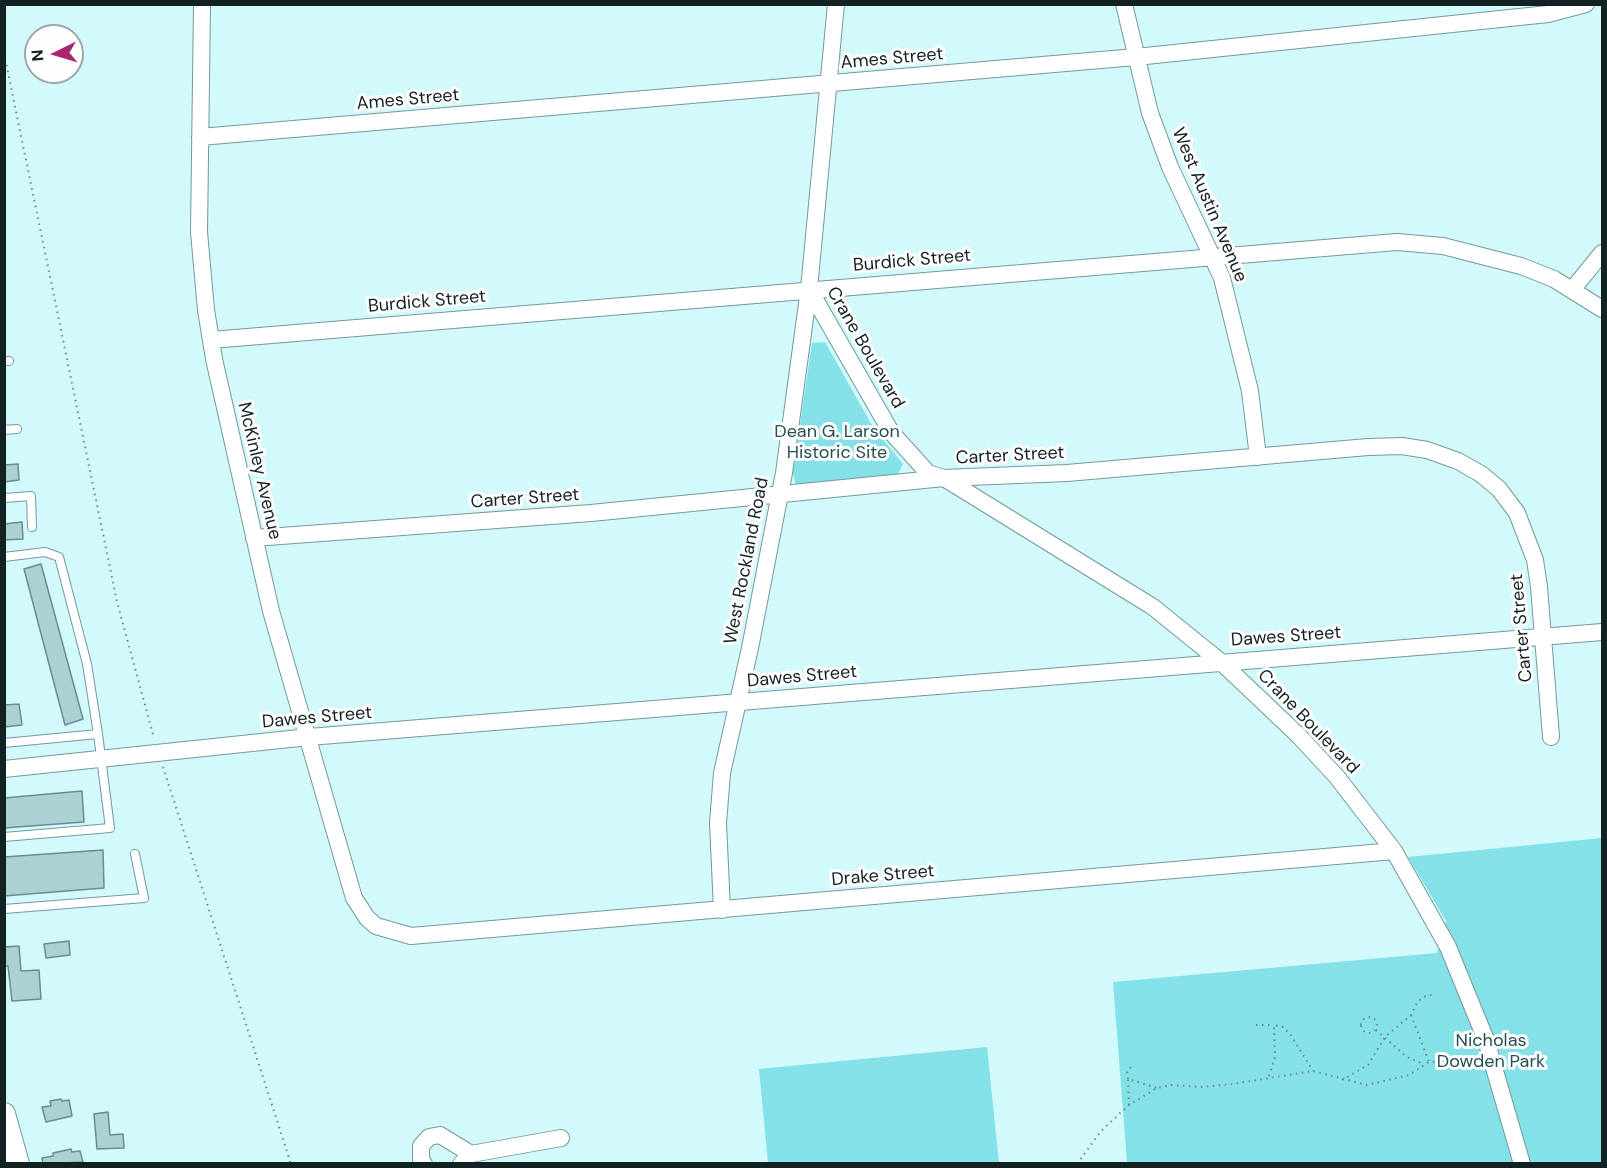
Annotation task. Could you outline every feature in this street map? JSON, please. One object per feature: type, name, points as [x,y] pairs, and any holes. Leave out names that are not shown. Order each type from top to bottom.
[{"type":"main road","points":[[4,1114],[18,1164]]},
{"type":"street","name":"McKinley Avenue","points":[[202,4],[199,232],[211,340],[271,611],[354,898],[367,918],[376,926]]},
{"type":"street","name":"West Rockland Road","points":[[722,910],[718,823],[722,773],[736,702],[750,648],[784,473],[809,289],[831,84],[836,4]]},
{"type":"street","name":"West Austin Avenue","points":[[1124,4],[1150,112],[1170,167],[1222,279],[1240,344],[1250,392],[1258,457]]},
{"type":"street","name":"Ames Street","points":[[200,137],[1136,57],[1548,14],[1586,4]]},
{"type":"street","name":"Burdick Street","points":[[211,340],[1363,243],[1443,246],[1521,266],[1554,279],[1602,309]]},
{"type":"street","points":[[1572,290],[1602,253]]},
{"type":"street","name":"Crane Boulevard","points":[[809,289],[891,432],[928,473],[944,478],[1153,607],[1221,662],[1298,735],[1337,777],[1394,851],[1436,921],[1466,985],[1494,1063],[1522,1164]]},
{"type":"street","name":"Carter Street","points":[[254,538],[591,513],[944,478],[1067,473],[1402,446],[1427,450],[1458,461],[1499,489],[1517,513],[1535,560],[1551,737]]},
{"type":"street","name":"Dawes Street","points":[[4,769],[309,737],[1602,632]]},
{"type":"street","name":"Drake Street","points":[[376,926],[411,936],[1394,851]]},
{"type":"street","points":[[424,1164],[421,1159],[421,1146],[429,1137],[440,1136],[466,1159],[561,1138]]},
{"type":"lane","points":[[4,430],[16,429]]},
{"type":"lane","points":[[4,498],[31,496],[32,527]]},
{"type":"lane","points":[[4,556],[45,552],[59,557],[87,664],[110,828],[4,837]]},
{"type":"lane","points":[[4,743],[98,734]]},
{"type":"lane","points":[[4,909],[144,898],[135,854]]},
{"type":"path","points":[[4,52],[117,602],[159,754],[291,1164]]},
{"type":"path","points":[[1342,1080],[1368,1065],[1385,1037],[1411,1015],[1417,1003],[1424,997],[1435,994]]},
{"type":"path","points":[[1411,1015],[1429,1062]]},
{"type":"path","points":[[1376,1030],[1371,1032],[1364,1030],[1362,1023],[1364,1019],[1371,1017],[1375,1020],[1376,1030],[1407,1057],[1424,1064]]},
{"type":"path","points":[[1256,1025],[1283,1027],[1290,1034],[1312,1071]]},
{"type":"path","points":[[1269,1076],[1275,1057],[1274,1025]]},
{"type":"path","points":[[1077,1164],[1101,1131],[1129,1105],[1157,1088],[1172,1085],[1202,1087],[1232,1084],[1269,1076],[1312,1071],[1367,1085],[1409,1075],[1429,1062],[1460,1062]]},
{"type":"path","points":[[1129,1105],[1127,1071],[1131,1067]]},
{"type":"path","points":[[1128,1079],[1157,1088]]},
{"type":"green space","name":"Dean G. Larson Historic Site","points":[[825,342],[873,427],[903,464],[897,476],[796,485],[793,473],[812,343]]},
{"type":"green space","name":"Nicholas Dowden Park","points":[[1602,838],[1602,1163],[1127,1163],[1113,982],[1437,953],[1446,921],[1408,857]]},
{"type":"green space","points":[[987,1047],[999,1163],[768,1163],[759,1069]]},
{"type":"building","points":[[18,464],[19,480],[4,482],[4,465]]},
{"type":"building","points":[[22,522],[23,539],[4,540],[4,524]]},
{"type":"building","points":[[41,564],[83,719],[65,725],[24,569]]},
{"type":"building","points":[[19,704],[22,725],[4,727],[4,705]]},
{"type":"building","points":[[82,791],[84,822],[4,828],[4,798]]},
{"type":"building","points":[[103,850],[104,888],[4,896],[4,857]]},
{"type":"building","points":[[69,941],[70,955],[46,958],[44,944]]},
{"type":"building","points":[[19,946],[21,971],[39,970],[41,999],[12,1001],[8,966],[4,966],[4,947]]},
{"type":"building","points":[[61,1099],[62,1101],[69,1100],[72,1116],[46,1122],[42,1107],[51,1106],[50,1101]]},
{"type":"building","points":[[108,1112],[110,1135],[123,1134],[124,1148],[97,1149],[94,1114]]},
{"type":"building","points":[[71,1149],[72,1152],[80,1151],[83,1162],[43,1164],[42,1158]]}]
